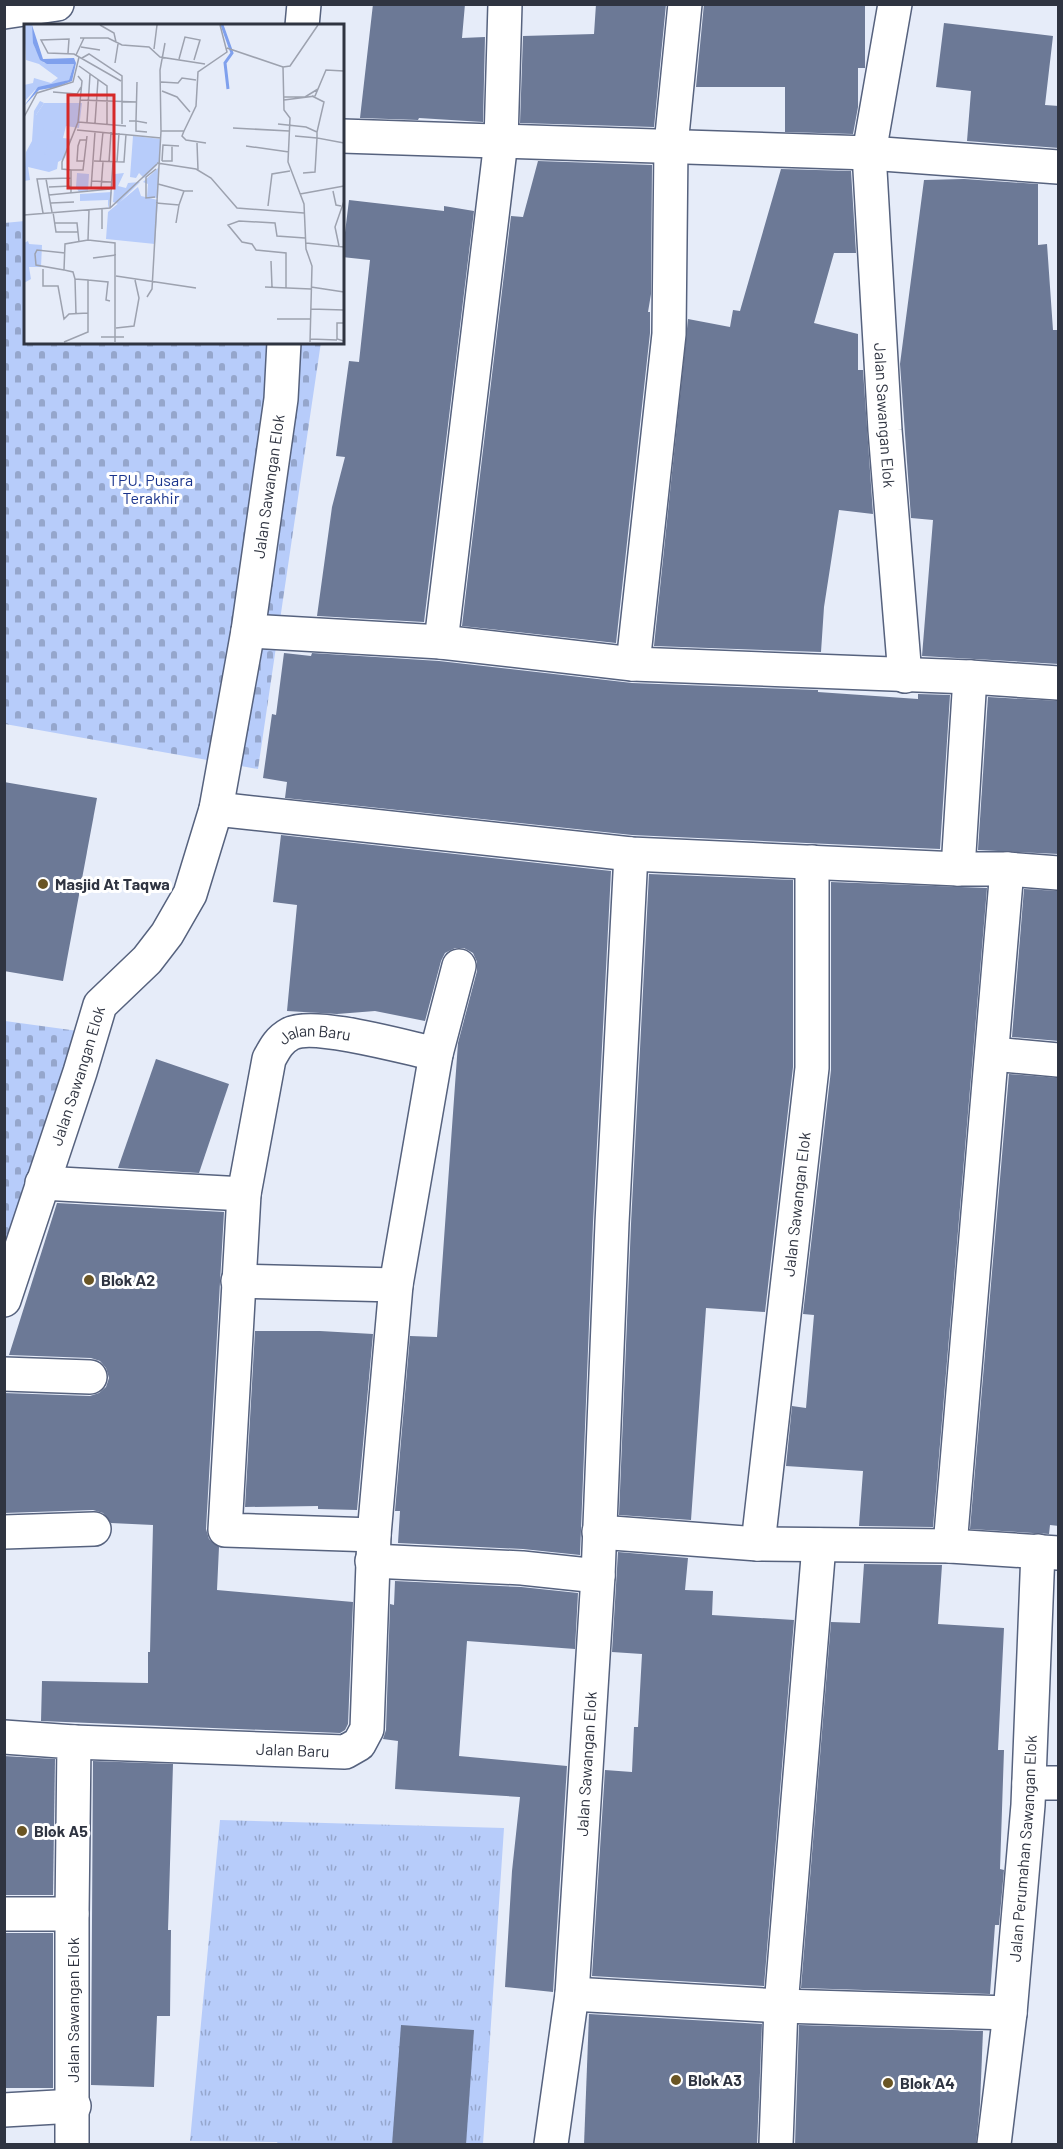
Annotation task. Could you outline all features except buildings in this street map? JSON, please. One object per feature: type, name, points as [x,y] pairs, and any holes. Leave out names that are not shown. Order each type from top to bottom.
[{"type":"street","points":[[4,12],[57,4]]},
{"type":"street","points":[[303,24],[304,4]]},
{"type":"street","points":[[441,642],[501,141],[505,4]]},
{"type":"street","points":[[633,664],[669,334],[671,145],[685,4]]},
{"type":"street","name":"Jalan Sawangan Elok","points":[[895,4],[869,153],[885,430],[905,676]]},
{"type":"street","points":[[344,136],[869,153],[1059,167]]},
{"type":"street","name":"Jalan Sawangan Elok","points":[[4,1300],[100,1005],[147,960],[190,894],[216,809],[248,631],[281,399],[284,344]]},
{"type":"street","points":[[248,631],[441,642],[633,664],[970,677],[1059,683]]},
{"type":"street","points":[[958,869],[970,677]]},
{"type":"street","points":[[216,809],[631,854],[1059,873]]},
{"type":"street","name":"Jalan Sawangan Elok","points":[[551,2145],[572,1994],[598,1576],[612,1222],[631,854]]},
{"type":"street","name":"Jalan Sawangan Elok","points":[[758,1544],[812,1068],[812,862]]},
{"type":"street","points":[[950,1546],[1007,869]]},
{"type":"street","name":"Jalan Baru","points":[[74,1742],[345,1752],[359,1744],[367,1729],[373,1548],[396,1285],[436,1054],[459,966]]},
{"type":"street","name":"Jalan Baru","points":[[436,1054],[322,1030],[291,1032],[278,1043],[269,1059],[244,1194],[225,1530],[598,1576]]},
{"type":"street","points":[[993,1054],[1059,1060]]},
{"type":"street","points":[[42,1183],[244,1194]]},
{"type":"street","points":[[238,1281],[396,1285]]},
{"type":"street","points":[[4,1374],[90,1377]]},
{"type":"street","points":[[4,1532],[94,1529]]},
{"type":"street","points":[[599,1532],[758,1544],[950,1546],[1048,1552]]},
{"type":"street","points":[[776,2145],[781,2006],[819,1545]]},
{"type":"street","name":"Jalan Perumahan Sawangan Elok","points":[[994,2145],[1010,2013],[1044,1783],[1048,1552]]},
{"type":"street","points":[[4,1737],[74,1742]]},
{"type":"street","name":"Jalan Sawangan Elok","points":[[72,2145],[74,2106],[72,1914],[74,1742]]},
{"type":"street","name":"Jalan Sawangan Elok","points":[[4,1914],[72,1914]]},
{"type":"street","points":[[572,1994],[781,2006],[1010,2013]]},
{"type":"street","name":"Jalan Sawangan Elok","points":[[4,2110],[74,2106]]},
{"type":"green space","name":"TPU. Pusara Terakhir","points":[[24,221],[24,344],[321,344],[258,769],[5,724],[4,223]]},
{"type":"green space","points":[[5,1021],[78,1031],[5,1257]]},
{"type":"green space","points":[[220,1820],[504,1828],[483,2144],[278,2144],[277,2142],[190,2141]]},
{"type":"place","name":"Masjid At Taqwa","points":[[43,884]]},
{"type":"place","name":"Blok A2","points":[[89,1280]]},
{"type":"place","name":"Blok A5","points":[[22,1831]]},
{"type":"place","name":"Blok A3","points":[[676,2080]]},
{"type":"place","name":"Blok A4","points":[[888,2083]]}]
